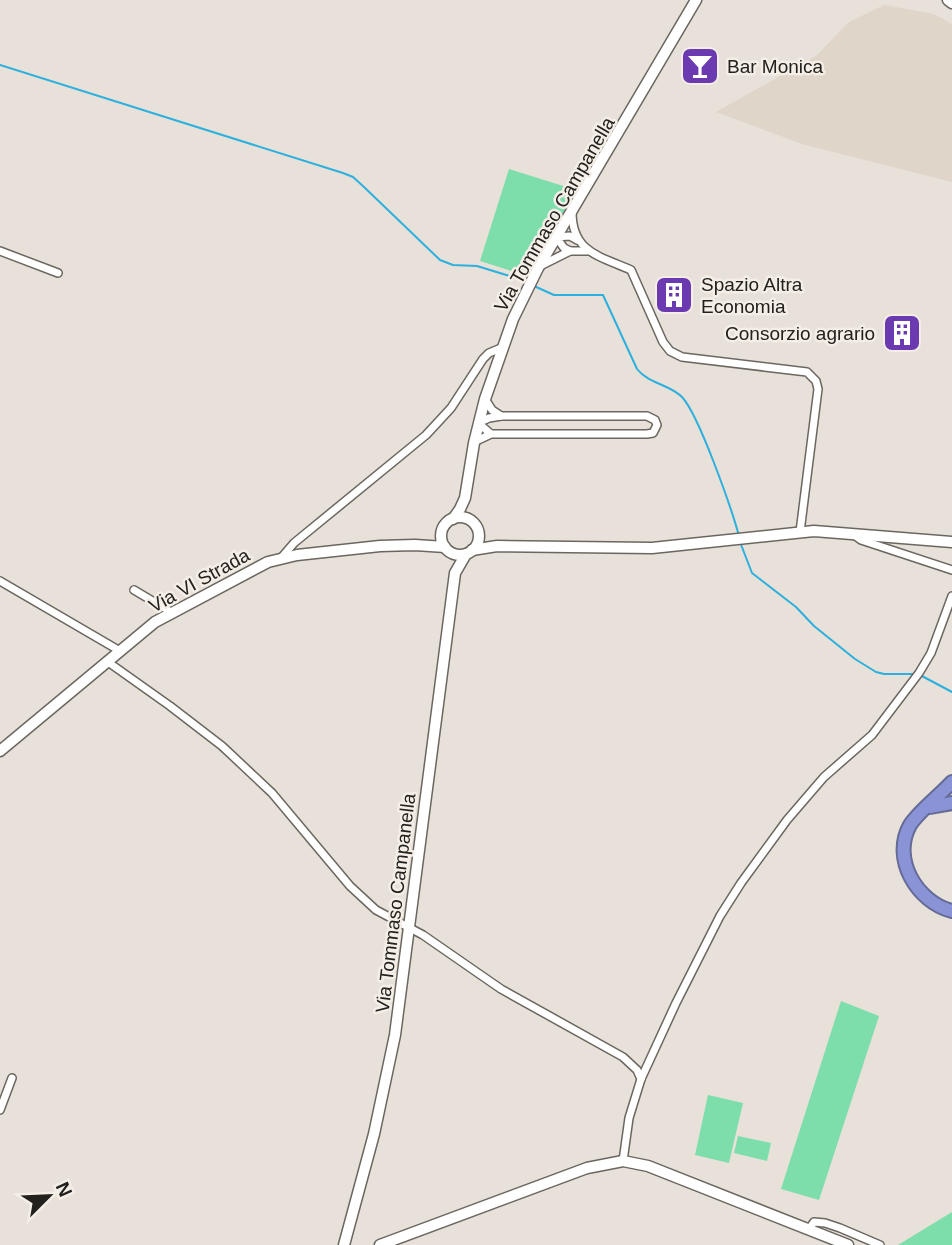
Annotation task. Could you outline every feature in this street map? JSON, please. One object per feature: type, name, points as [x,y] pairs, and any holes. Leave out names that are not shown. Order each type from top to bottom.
[{"type":"highway","points":[[952,782],[914,820],[906,834],[904,849],[908,873],[920,892],[934,904],[952,911]]},
{"type":"highway","points":[[926,809],[952,803]]},
{"type":"main road","name":"Via Tommaso Campanella","points":[[453,519],[465,498],[478,423],[501,348],[528,289],[696,0]]},
{"type":"main road","name":"Via Tommaso Campanella","points":[[465,498],[472,522]]},
{"type":"main road","points":[[497,546],[487,541],[472,522],[462,518],[453,519],[443,529],[441,538],[447,549],[457,555],[497,546],[652,548],[800,532],[851,533],[952,542]]},
{"type":"main road","name":"Via VI Strada","points":[[415,545],[443,529]]},
{"type":"main road","points":[[469,552],[477,545],[478,532]]},
{"type":"main road","name":"Via VI Strada","points":[[0,751],[171,611],[268,562],[282,557],[380,546],[415,545],[447,549]]},
{"type":"main road","name":"Via Tommaso Campanella","points":[[344,1245],[386,1080],[410,929],[455,573],[447,549]]},
{"type":"main road","name":"Via Tommaso Campanella","points":[[455,573],[469,552]]},
{"type":"main road","points":[[380,1245],[587,1168],[624,1161],[648,1167],[848,1245]]},
{"type":"main road","points":[[347,1233],[351,1245]]},
{"type":"street","points":[[572,211],[577,240]]},
{"type":"street","points":[[556,237],[570,236],[588,251],[631,270],[663,342],[670,351],[682,357],[807,372],[816,381],[818,389],[800,532]]},
{"type":"street","points":[[556,237],[564,248],[570,251],[588,251]]},
{"type":"street","points":[[0,251],[58,273]]},
{"type":"street","points":[[536,273],[570,251]]},
{"type":"street","points":[[282,557],[294,543],[426,435],[451,408],[483,359],[501,348]]},
{"type":"street","points":[[485,399],[492,410],[501,416]]},
{"type":"street","points":[[474,443],[491,434],[647,434],[656,429],[657,425],[655,420],[647,416],[501,416],[478,423],[491,434]]},
{"type":"street","points":[[575,416],[575,434]]},
{"type":"street","points":[[851,533],[861,540],[952,570]]},
{"type":"street","points":[[0,581],[120,651]]},
{"type":"street","points":[[134,590],[171,611]]},
{"type":"street","points":[[624,1161],[629,1118],[640,1079],[720,916],[787,820],[824,777],[878,727],[918,675],[930,653],[952,596]]},
{"type":"street","points":[[108,662],[222,746],[272,793],[350,886],[376,910],[442,948],[501,989],[623,1057],[637,1070],[640,1079]]},
{"type":"street","points":[[0,1110],[12,1078]]},
{"type":"street","points":[[809,1229],[814,1222],[825,1223],[880,1245]]},
{"type":"shaded area","points":[[884,5],[934,14],[952,24],[952,182],[802,144],[716,112],[816,56],[849,22]]},
{"type":"green space","points":[[509,169],[576,190],[527,276],[480,261]]},
{"type":"green space","points":[[841,1001],[879,1016],[819,1200],[781,1189]]},
{"type":"green space","points":[[708,1095],[743,1103],[729,1163],[695,1155]]},
{"type":"green space","points":[[738,1136],[771,1143],[767,1161],[734,1153]]},
{"type":"green space","points":[[952,1212],[952,1245],[898,1245]]},
{"type":"waterway","points":[[0,65],[353,177],[440,260],[453,265],[477,266],[526,281]]},
{"type":"waterway","points":[[534,286],[554,295],[603,295],[637,369],[647,378],[677,393],[689,407],[714,464],[739,536]]},
{"type":"waterway","points":[[740,542],[752,573],[796,607],[814,626],[855,659],[876,672],[915,674]]},
{"type":"waterway","points":[[920,675],[952,692]]},
{"type":"place","name":"Bar Monica","points":[[700,66]]},
{"type":"place","name":"Spazio Altra Economia","points":[[674,295]]},
{"type":"place","name":"Consorzio agrario","points":[[902,333]]}]
